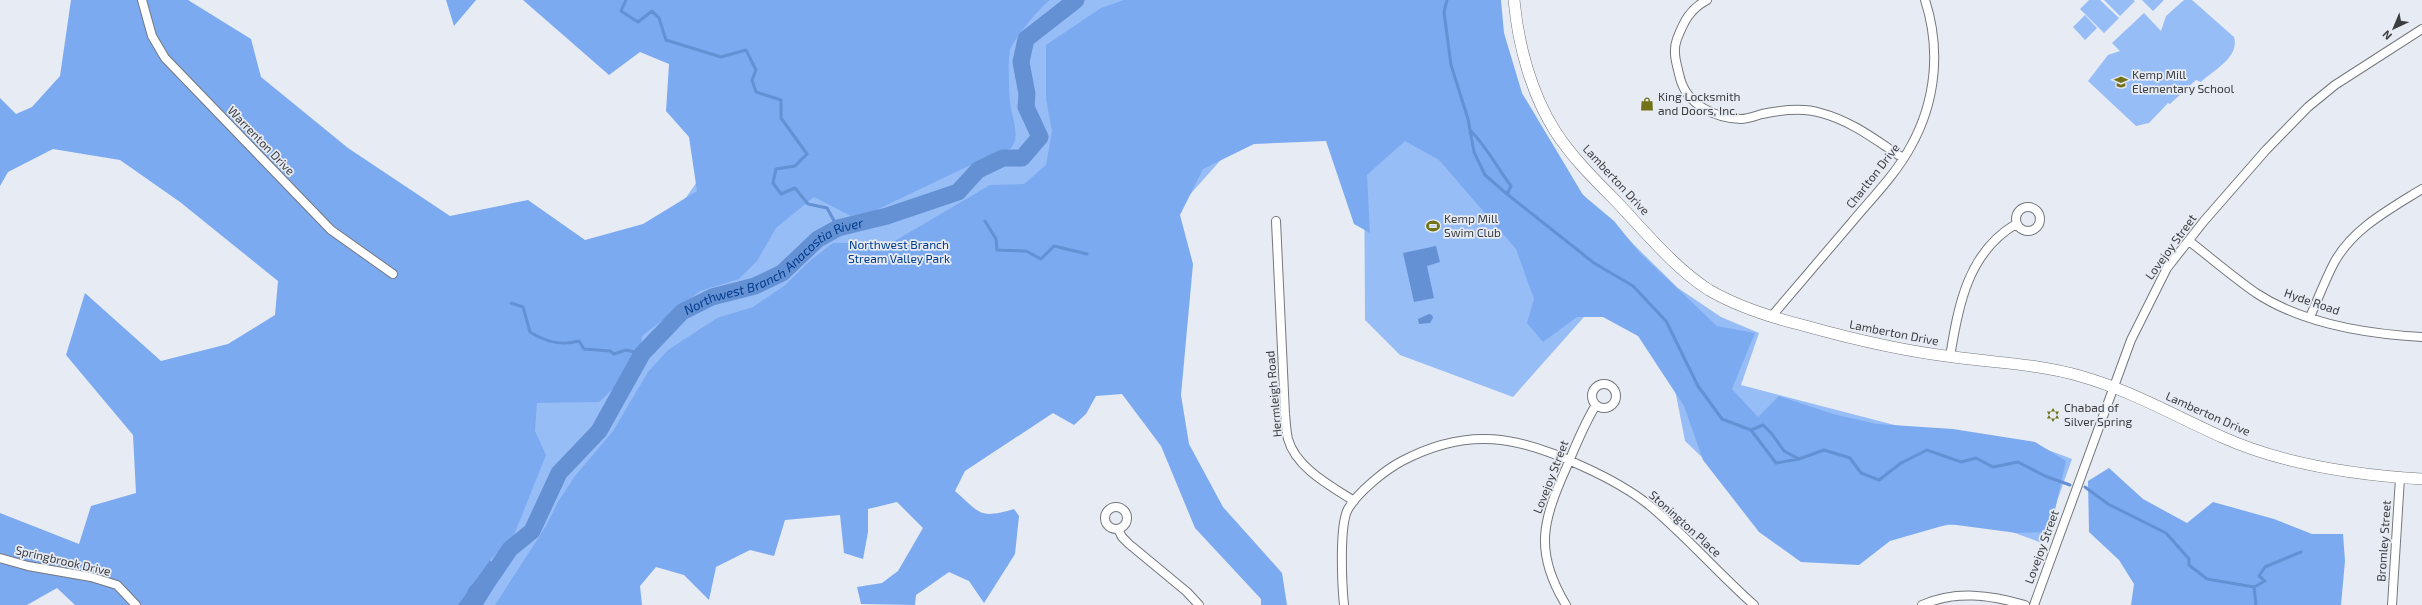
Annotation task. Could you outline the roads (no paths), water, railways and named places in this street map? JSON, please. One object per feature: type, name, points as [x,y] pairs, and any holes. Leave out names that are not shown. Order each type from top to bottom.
[{"type":"street","name":"Warrenton Drive","points":[[142,0],[152,36],[165,58],[331,230],[393,274]]},
{"type":"street","name":"Lamberton Drive","points":[[1514,0],[1522,49],[1542,109],[1561,139],[1594,179],[1688,274],[1709,290],[1729,300],[1772,317],[1855,340],[1950,357],[2052,369],[2142,398],[2224,438],[2267,454],[2334,470],[2400,478],[2422,479]]},
{"type":"street","points":[[1708,0],[1691,11],[1682,25],[1676,43],[1675,54],[1681,82],[1689,95],[1700,107],[1713,113],[1742,119],[1782,110],[1807,110],[1822,113],[1854,125],[1903,158]]},
{"type":"street","name":"Charlton Drive","points":[[1772,317],[1889,178],[1911,147],[1925,117],[1932,89],[1936,56],[1930,15],[1925,0]]},
{"type":"street","name":"Lovejoy Street","points":[[2034,605],[2132,340],[2154,291],[2167,268],[2266,150],[2308,107],[2340,81],[2422,29]]},
{"type":"street","points":[[2310,317],[2334,262],[2349,241],[2382,214],[2422,189]]},
{"type":"street","name":"Hermleigh Road","points":[[1276,221],[1285,414],[1288,439],[1293,451],[1313,473],[1354,501]]},
{"type":"street","points":[[1950,357],[1957,314],[1968,278],[1993,242],[2003,232],[2016,224]]},
{"type":"street","name":"Hyde Road","points":[[2189,241],[2257,293],[2288,309],[2310,317],[2353,328],[2394,335],[2422,337]]},
{"type":"street","name":"Lovejoy Street","points":[[1566,605],[1556,588],[1546,561],[1544,538],[1545,524],[1554,496],[1569,460],[1586,421],[1596,405]]},
{"type":"street","name":"Stonington Place","points":[[1354,501],[1376,478],[1397,463],[1421,451],[1449,442],[1482,438],[1524,443],[1569,460],[1612,480],[1648,505],[1754,605]]},
{"type":"street","name":"Bromley Street","points":[[2392,605],[2400,478]]},
{"type":"street","points":[[1344,605],[1343,530],[1348,509],[1354,501]]},
{"type":"street","points":[[1118,529],[1122,537],[1129,544],[1187,592],[1199,605]]},
{"type":"street","name":"Springbrook Drive","points":[[0,558],[28,566],[91,577],[117,586],[136,605]]},
{"type":"street","points":[[1922,605],[1933,600],[1966,594],[1998,597],[2025,605]]},
{"type":"waterway","points":[[626,0],[621,11],[638,22],[652,11],[659,18],[666,40],[721,57],[746,50],[756,70],[752,80],[756,92],[781,100],[781,118],[807,154],[795,166],[776,169],[773,183],[781,194],[795,188],[808,204],[827,208],[838,228]]},
{"type":"waterway","name":"Northwest Branch Anacostia River","points":[[470,605],[476,593],[493,574],[510,549],[532,531],[559,473],[599,431],[642,354],[682,312],[712,297],[755,286],[782,273],[818,239],[838,228],[887,216],[958,192],[978,170],[1003,158],[1022,158],[1040,137],[1026,107],[1027,94],[1021,62],[1026,39],[1076,0]]},
{"type":"waterway","points":[[1447,0],[1444,12],[1451,65],[1468,119],[1474,152],[1485,175],[1594,263],[1633,286],[1666,321],[1698,386],[1722,419],[1751,430],[1776,463],[1799,459],[1824,450],[1850,458],[1861,473],[1879,480],[1901,463],[1927,450],[1961,462],[1976,458],[1993,467],[2018,462],[2045,476],[2070,485]]},
{"type":"waterway","points":[[1470,130],[1476,136],[1511,186],[1507,194]]},
{"type":"waterway","points":[[985,221],[996,239],[997,250],[1026,251],[1041,259],[1054,246],[1087,254]]},
{"type":"waterway","points":[[511,303],[523,307],[530,332],[548,341],[560,343],[579,341],[584,349],[610,351],[614,354],[626,350],[642,354]]},
{"type":"waterway","points":[[1751,430],[1763,425],[1772,434],[1784,451],[1799,459]]},
{"type":"waterway","points":[[2085,487],[2108,504],[2166,533],[2189,559],[2189,565],[2207,579],[2254,587],[2256,605]]},
{"type":"waterway","points":[[2254,587],[2265,581],[2259,576],[2265,567],[2301,552]]},
{"type":"place","name":"Kemp Mill Elementary School","points":[[2121,82]]},
{"type":"place","name":"King Locksmith and Doors, Inc.","points":[[1647,104]]},
{"type":"place","name":"Kemp Mill Swim Club","points":[[1433,226]]},
{"type":"place","name":"Chabad of Silver Spring","points":[[2053,415]]},
{"type":"park label","name":"Northwest Branch Stream Valley Park","points":[[899,252]]}]
